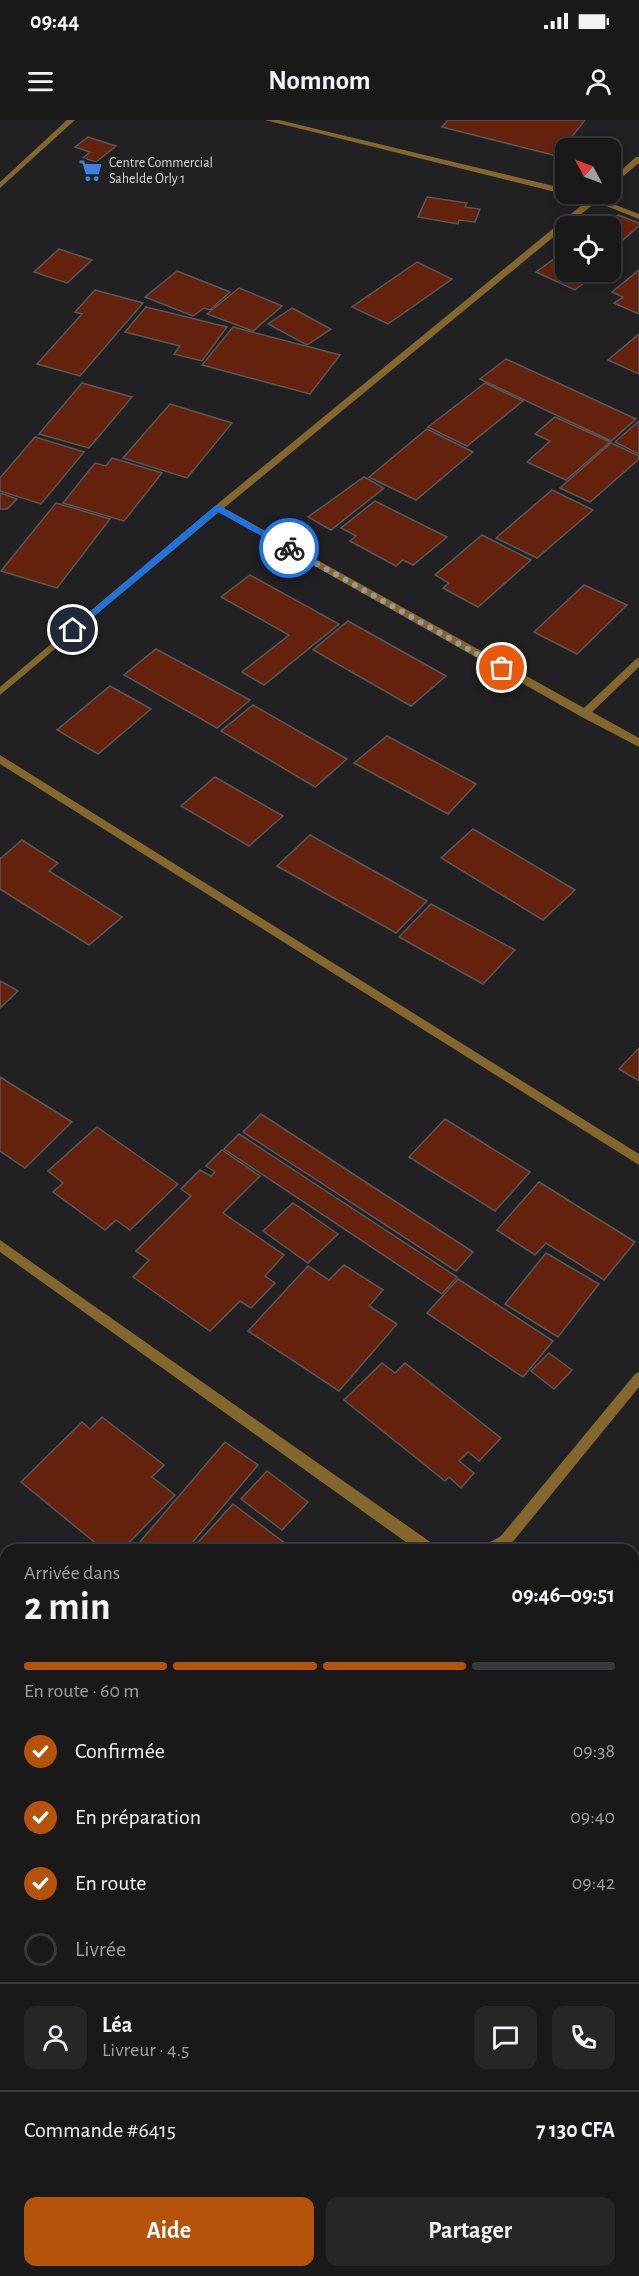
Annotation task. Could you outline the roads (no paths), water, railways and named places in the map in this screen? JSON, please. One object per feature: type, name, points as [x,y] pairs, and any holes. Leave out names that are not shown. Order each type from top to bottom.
[{"type":"street","points":[[0,186],[71,120]]},
{"type":"street","points":[[269,120],[555,190]]},
{"type":"street","points":[[621,175],[639,159]]},
{"type":"street","points":[[0,692],[218,508],[588,204]]},
{"type":"street","points":[[614,204],[639,217]]},
{"type":"street","points":[[218,508],[639,743]]},
{"type":"street","points":[[584,714],[639,661]]},
{"type":"street","points":[[0,759],[639,1160]]},
{"type":"street","points":[[0,1245],[420,1544]]},
{"type":"street","points":[[499,1544],[507,1540],[639,1378]]},
{"type":"place","name":"Centre Commercial Sahelde Orly 1","points":[[91,170]]}]
